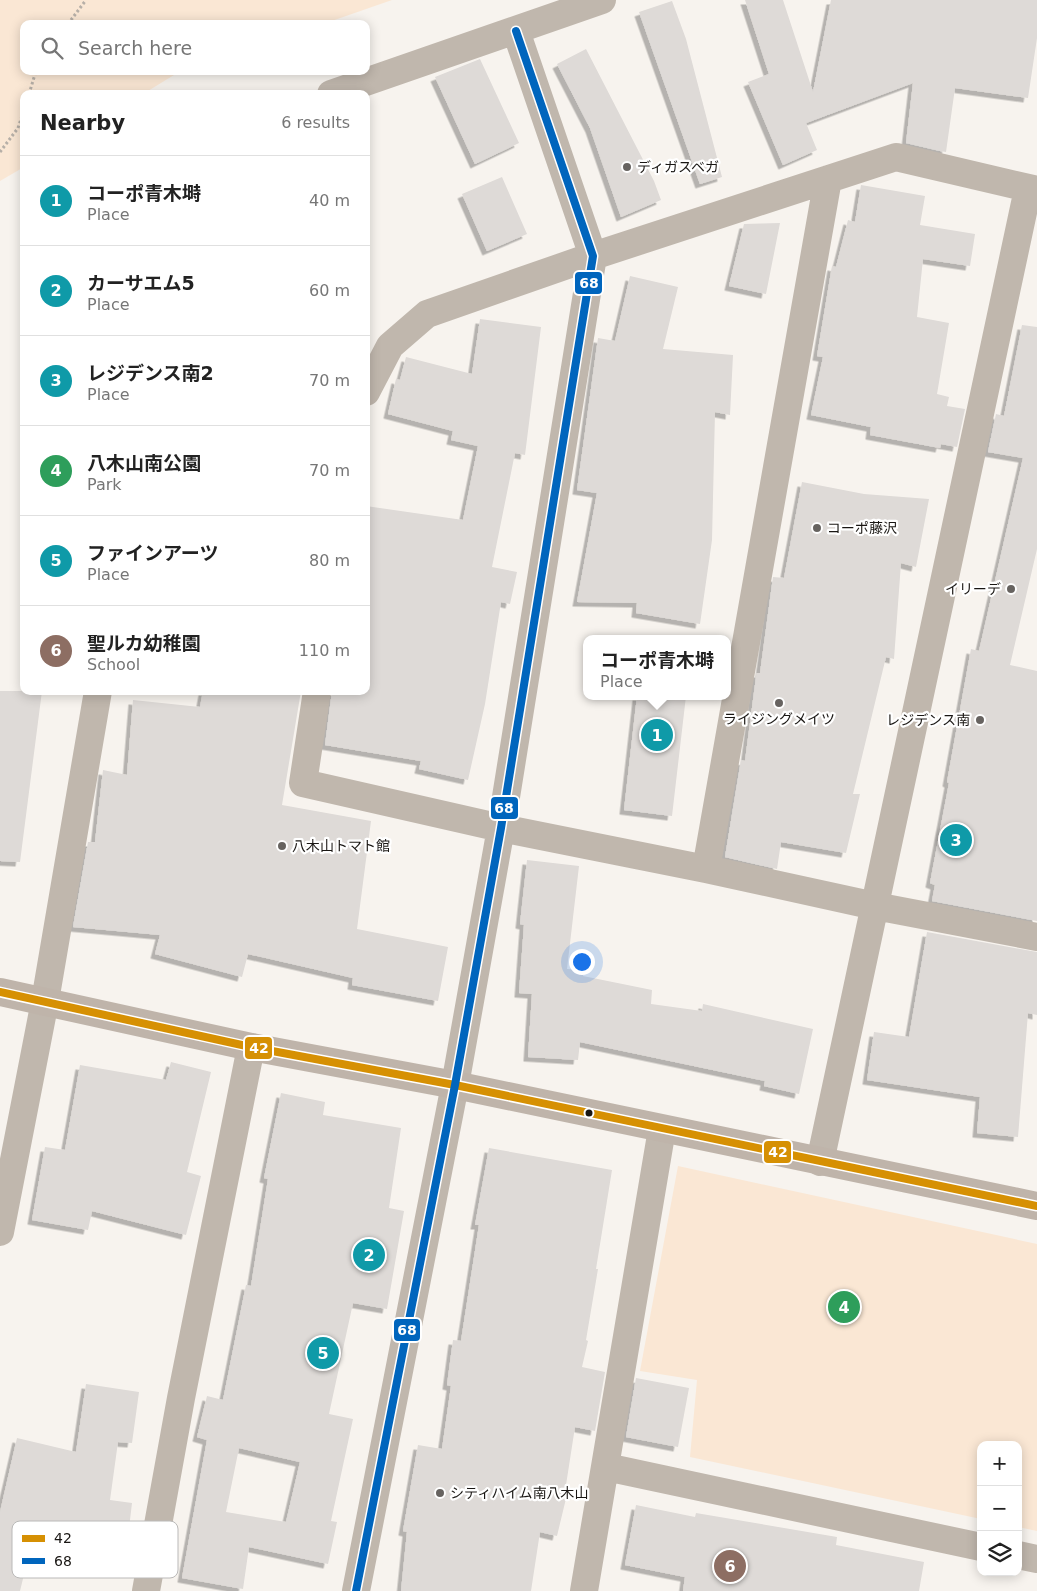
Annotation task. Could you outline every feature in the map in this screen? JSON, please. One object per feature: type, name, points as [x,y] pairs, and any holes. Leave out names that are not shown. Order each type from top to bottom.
[{"type":"street","points":[[343,90],[602,0]]},
{"type":"street","points":[[356,1591],[455,1086],[501,828],[592,256],[516,31]]},
{"type":"street","points":[[370,384],[390,346],[428,314],[592,256],[896,157],[1032,189],[820,1162]]},
{"type":"street","points":[[706,869],[828,179]]},
{"type":"street","points":[[0,1232],[44,1002],[97,695]]},
{"type":"street","points":[[317,695],[302,783],[501,828],[706,869],[875,906],[1037,937]]},
{"type":"street","points":[[0,992],[252,1047],[455,1086],[1037,1206]]},
{"type":"street","points":[[158,1521],[182,1389],[252,1047]]},
{"type":"street","points":[[584,1591],[662,1129]]},
{"type":"street","points":[[606,1467],[977,1546]]},
{"type":"street","points":[[1022,1556],[1037,1559]]},
{"type":"street","points":[[146,1591],[148,1578]]},
{"type":"path","points":[[71,20],[86,0]]},
{"type":"path","points":[[30,90],[35,75]]},
{"type":"path","points":[[0,152],[18,128],[20,122]]},
{"type":"shaded area","points":[[0,0],[392,0],[334,20],[20,20],[20,75],[174,75],[150,90],[20,90],[20,169],[0,181]]},
{"type":"shaded area","points":[[678,1166],[1037,1244],[1037,1531],[1022,1528],[1022,1441],[977,1441],[977,1518],[690,1457],[697,1380],[640,1371]]},
{"type":"building","points":[[745,0],[783,0],[813,92],[831,0],[1037,0],[1037,38],[1028,98],[955,88],[946,152],[906,143],[913,83],[806,123],[817,150],[783,165],[748,82],[769,74]]},
{"type":"building","points":[[672,1],[686,39],[722,177],[700,184],[639,12]]},
{"type":"building","points":[[586,49],[654,181],[661,200],[621,217],[590,128],[557,64]]},
{"type":"building","points":[[480,59],[519,143],[475,164],[435,77]]},
{"type":"building","points":[[502,177],[527,234],[487,251],[462,194]]},
{"type":"building","points":[[861,185],[925,196],[920,225],[975,234],[970,266],[923,259],[917,317],[949,323],[937,394],[949,397],[947,406],[965,409],[957,447],[941,444],[940,448],[870,435],[871,427],[811,415],[823,357],[817,356],[832,266],[836,267],[848,220],[855,222]]},
{"type":"building","points":[[780,223],[766,294],[729,286],[744,224]]},
{"type":"building","points":[[630,276],[678,287],[663,349],[733,355],[730,415],[715,412],[712,540],[700,624],[636,613],[637,603],[577,602],[597,493],[577,490],[598,338],[615,341]]},
{"type":"building","points":[[480,319],[541,327],[525,455],[515,453],[492,567],[517,572],[510,604],[501,602],[485,704],[468,780],[419,769],[421,761],[325,745],[331,695],[370,695],[370,507],[463,520],[478,446],[451,440],[453,431],[388,414],[396,379],[400,380],[406,357],[472,374]]},
{"type":"building","points":[[1022,325],[1037,327],[1037,549],[1010,665],[1037,671],[1037,921],[932,901],[935,885],[930,883],[971,649],[979,651],[1023,458],[988,452],[996,414],[1004,416]]},
{"type":"building","points":[[802,482],[864,494],[929,499],[916,567],[901,563],[894,659],[886,657],[853,794],[860,794],[846,853],[781,842],[777,869],[725,857],[741,760],[745,761],[756,677],[757,673],[760,673],[773,577],[784,578]]},
{"type":"building","points":[[0,691],[20,691],[20,695],[41,695],[20,862],[0,861]]},
{"type":"building","points":[[202,695],[300,695],[282,805],[371,821],[357,929],[448,947],[438,1001],[352,985],[353,978],[248,954],[242,977],[155,954],[160,935],[73,927],[88,842],[95,842],[103,770],[127,775],[133,700],[200,707]]},
{"type":"building","points":[[637,700],[686,700],[672,816],[624,810]]},
{"type":"building","points":[[527,860],[579,866],[567,969],[584,970],[583,976],[652,990],[651,1004],[702,1011],[703,1004],[813,1029],[799,1094],[764,1086],[765,1081],[580,1042],[578,1060],[528,1057],[532,994],[519,993],[524,925],[520,924]]},
{"type":"building","points":[[927,932],[1037,952],[1037,1015],[1028,1013],[1018,1137],[977,1133],[980,1097],[867,1080],[874,1032],[909,1037]]},
{"type":"building","points":[[171,1062],[211,1072],[187,1172],[201,1176],[186,1235],[92,1211],[88,1230],[32,1220],[45,1147],[65,1150],[80,1065],[166,1080]]},
{"type":"building","points":[[281,1093],[325,1102],[323,1115],[401,1128],[389,1208],[404,1211],[387,1309],[353,1303],[329,1414],[353,1419],[331,1521],[337,1522],[328,1564],[249,1547],[243,1589],[182,1578],[207,1440],[197,1437],[207,1396],[223,1400],[246,1285],[251,1286],[268,1179],[264,1178]],"holes":[[[239,1448],[300,1462],[286,1522],[226,1512]]]},
{"type":"building","points":[[489,1148],[612,1170],[586,1340],[588,1341],[582,1367],[605,1372],[595,1431],[575,1427],[566,1485],[569,1486],[557,1536],[540,1532],[531,1591],[401,1591],[407,1532],[403,1531],[418,1445],[442,1449],[451,1386],[447,1385],[453,1340],[461,1341],[479,1225],[475,1225]]},
{"type":"building","points":[[636,1378],[689,1388],[678,1447],[626,1437]]},
{"type":"building","points":[[86,1384],[139,1392],[132,1443],[118,1442],[110,1500],[132,1503],[130,1521],[12,1521],[12,1578],[23,1578],[20,1591],[0,1591],[0,1512],[17,1438],[76,1452]]},
{"type":"building","points":[[636,1505],[695,1517],[696,1513],[837,1537],[836,1545],[924,1562],[919,1591],[683,1591],[685,1577],[625,1565]]},
{"type":"transit line","name":"68","points":[[356,1591],[455,1085],[501,828],[593,256],[516,31]]},
{"type":"transit line","name":"42","points":[[0,992],[251,1047],[455,1085],[1037,1206]]},
{"type":"place","name":"ディガスベガ","points":[[627,167]]},
{"type":"place","name":"コーポ藤沢","points":[[817,528]]},
{"type":"place","name":"イリーデ","points":[[1011,589]]},
{"type":"place","name":"ライジングメイツ","points":[[779,703]]},
{"type":"place","name":"レジデンス南","points":[[980,720]]},
{"type":"place","name":"コーポ青木塒","points":[[657,735]]},
{"type":"place","name":"レジデンス南2","points":[[956,840]]},
{"type":"place","name":"八木山トマト館","points":[[282,846]]},
{"type":"place","name":"カーサエム5","points":[[369,1255]]},
{"type":"place","name":"八木山南公園","points":[[844,1307]]},
{"type":"place","name":"ファインアーツ","points":[[323,1353]]},
{"type":"place","name":"シティハイム南八木山","points":[[440,1493]]},
{"type":"place","name":"聖ルカ幼稚園","points":[[730,1566]]}]
